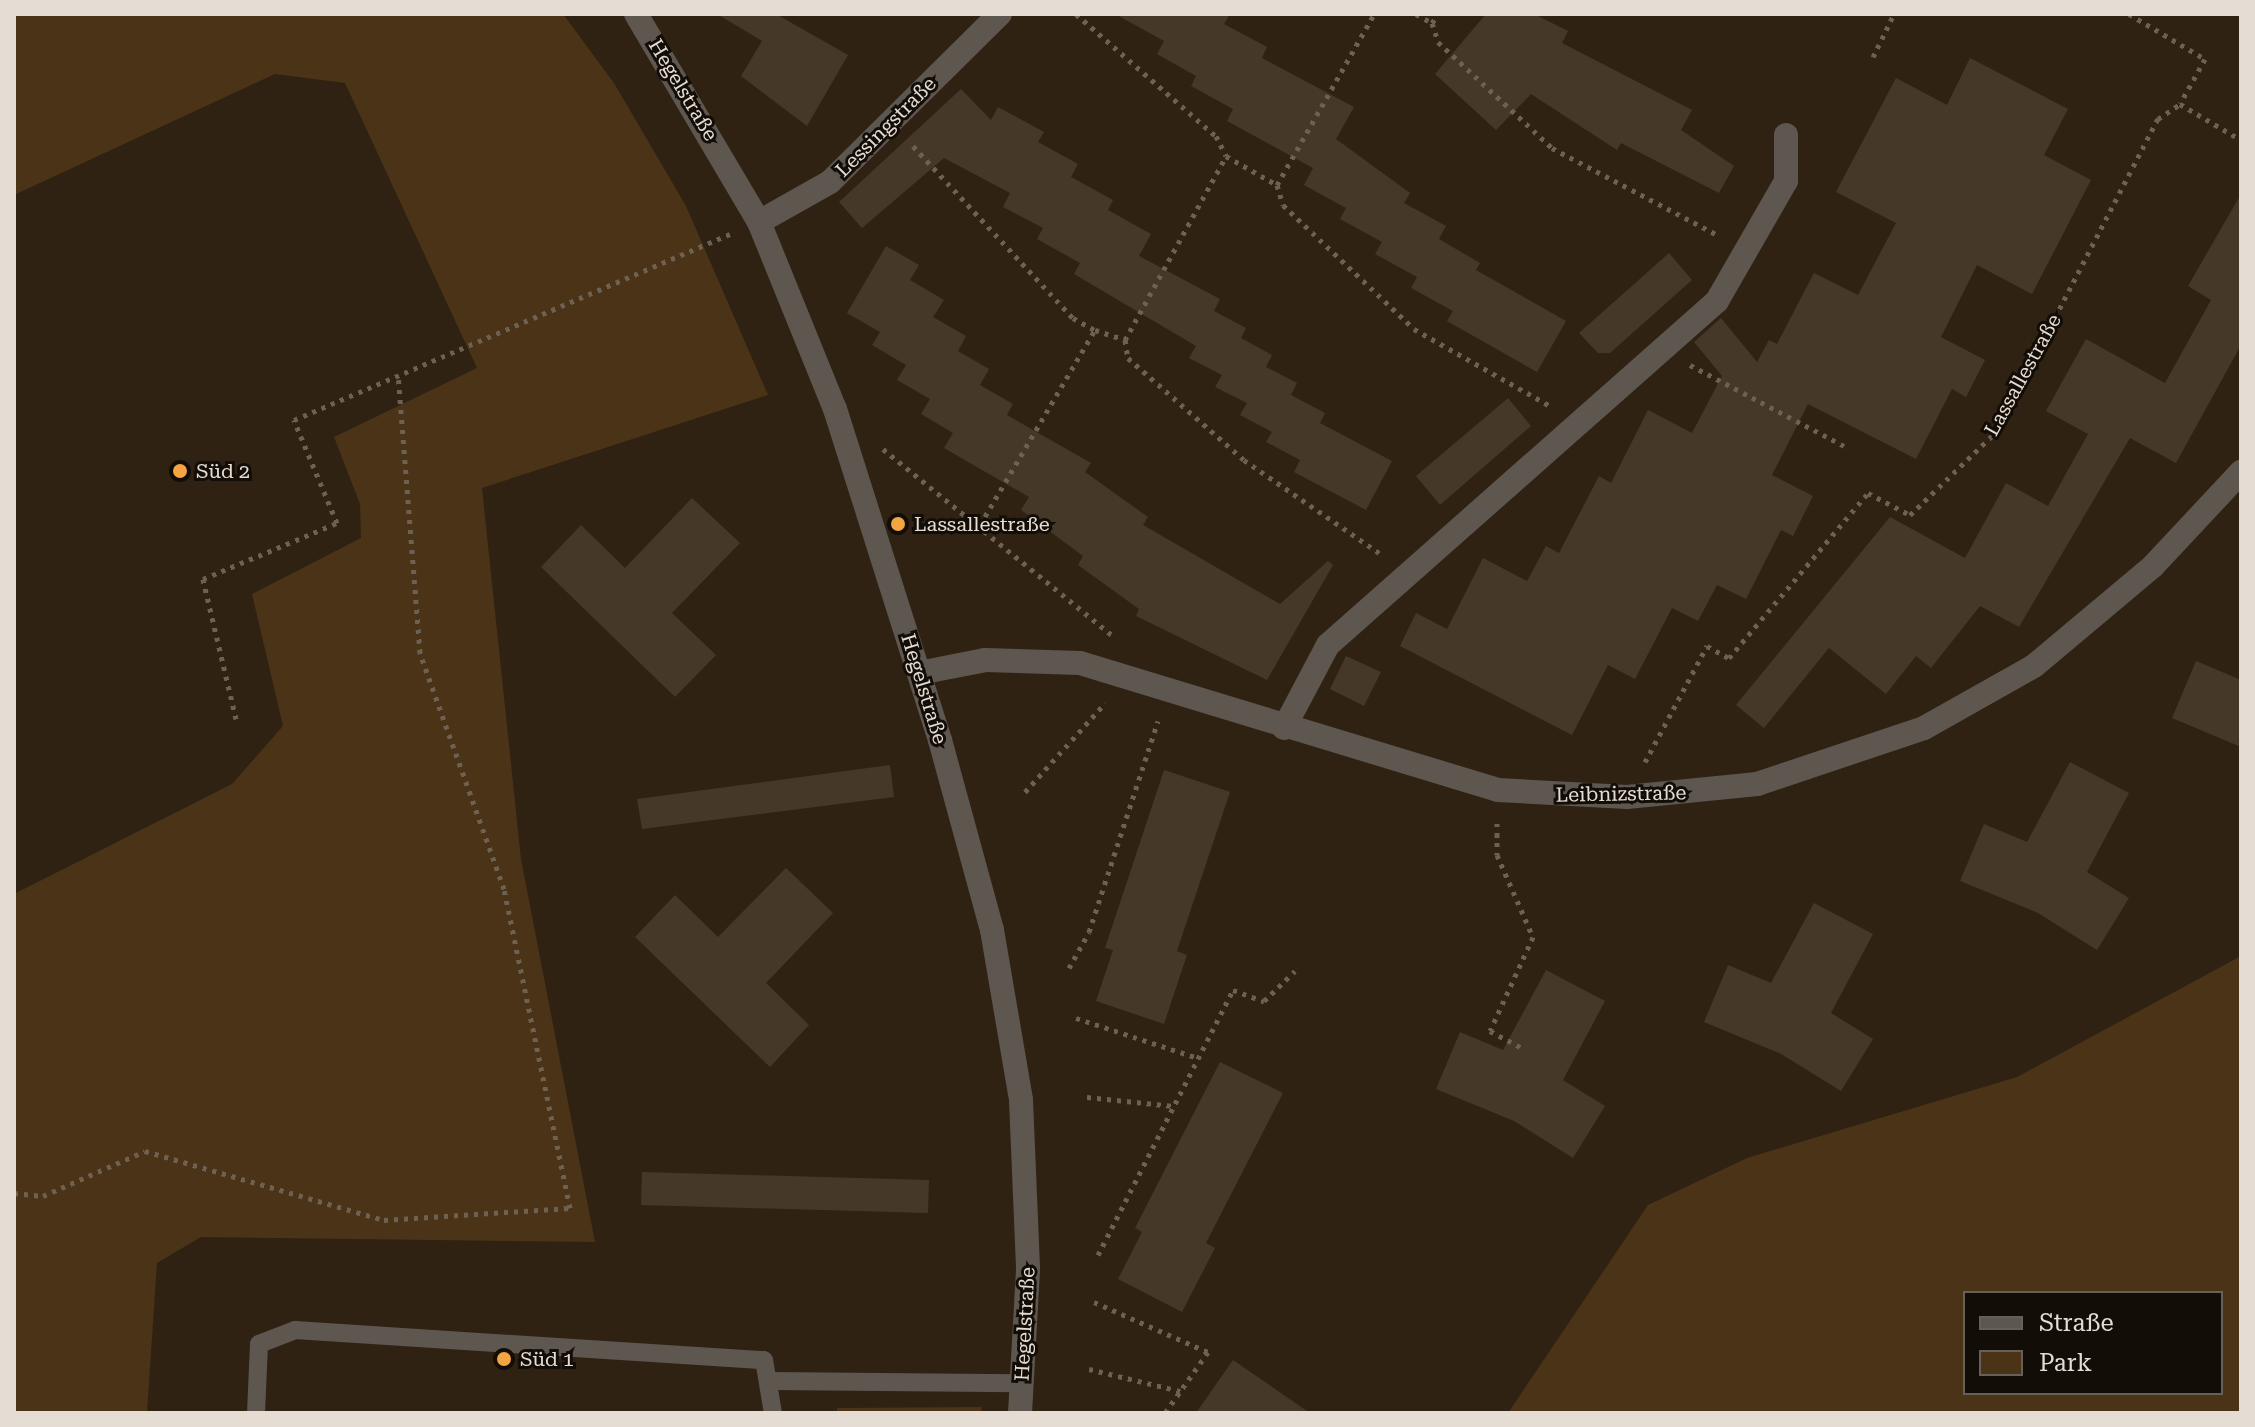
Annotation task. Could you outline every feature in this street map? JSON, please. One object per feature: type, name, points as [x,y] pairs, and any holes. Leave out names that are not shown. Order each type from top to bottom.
[{"type":"street","name":"Hegelstraße","points":[[636,14],[759,222],[835,409],[919,673],[1011,1028],[1027,1169],[1020,1413]]},
{"type":"street","name":"Lessingstraße","points":[[759,222],[830,182],[1000,14]]},
{"type":"street","points":[[1284,728],[1328,645],[1717,301],[1786,181],[1786,135]]},
{"type":"street","name":"Leibnizstraße","points":[[919,673],[985,660],[1080,663],[1284,728],[1498,790],[1627,797],[1770,781],[1924,728],[2034,666],[2153,566],[2241,472]]},
{"type":"lane","points":[[256,1413],[259,1344],[295,1330],[764,1360],[773,1413]]},
{"type":"lane","points":[[770,1381],[1022,1383]]},
{"type":"path","points":[[1076,14],[1216,136],[1226,156],[1277,185],[1283,205],[1414,329],[1562,413]]},
{"type":"path","points":[[1277,185],[1374,14]]},
{"type":"path","points":[[1416,14],[1432,23],[1438,42],[1552,148],[1712,232]]},
{"type":"path","points":[[1432,23],[1438,14]]},
{"type":"path","points":[[1873,57],[1894,14]]},
{"type":"path","points":[[2129,14],[2205,59],[2180,104],[2241,140]]},
{"type":"path","name":"Lassallestraße","points":[[1645,762],[1707,646],[1729,658],[1868,493],[1910,515],[1995,433],[2158,119],[2180,104]]},
{"type":"path","name":"Lessingstraße","points":[[901,133],[1073,318],[1095,330],[1125,340]]},
{"type":"path","points":[[1226,156],[1125,340],[1128,358],[1244,460],[1347,537],[1394,561]]},
{"type":"path","points":[[236,719],[203,579],[337,523],[294,420],[733,233]]},
{"type":"path","points":[[980,525],[1095,330]]},
{"type":"path","points":[[1678,359],[1844,446]]},
{"type":"path","points":[[14,1193],[43,1196],[145,1151],[384,1220],[570,1208],[504,889],[420,653],[398,376]]},
{"type":"path","points":[[876,444],[980,525],[1118,640]]},
{"type":"path","points":[[1025,792],[1108,700]]},
{"type":"path","points":[[1069,968],[1089,932],[1159,716]]},
{"type":"path","points":[[1498,814],[1497,855],[1533,937],[1490,1031],[1522,1048]]},
{"type":"path","points":[[1098,1255],[1233,990],[1264,1001],[1295,971]]},
{"type":"path","points":[[1076,1018],[1198,1058]]},
{"type":"path","points":[[1087,1097],[1174,1106]]},
{"type":"path","points":[[1094,1302],[1208,1352],[1165,1413]]},
{"type":"path","points":[[1089,1369],[1180,1391]]},
{"type":"green space","points":[[14,14],[563,14],[614,83],[686,206],[768,395],[482,488],[521,859],[595,1242],[201,1237],[157,1263],[147,1413],[14,1413],[14,894],[232,784],[283,726],[252,594],[361,538],[360,504],[334,437],[477,368],[345,83],[275,74],[14,195]]},
{"type":"green space","points":[[2241,956],[2241,1413],[1508,1413],[1648,1205],[1747,1158],[2017,1077]]},
{"type":"green space","points":[[982,1407],[981,1413],[837,1413],[837,1408]]},
{"type":"building","points":[[717,14],[776,14],[848,55],[807,126],[741,76],[762,41]]},
{"type":"building","points":[[1115,14],[1230,14],[1224,24],[1267,47],[1262,58],[1354,107],[1336,139],[1410,193],[1404,203],[1446,226],[1439,239],[1480,263],[1476,270],[1566,321],[1537,372],[1447,321],[1453,311],[1411,288],[1417,277],[1375,254],[1382,242],[1340,219],[1346,208],[1304,185],[1313,168],[1227,121],[1233,109],[1191,86],[1196,76],[1157,54],[1164,41]]},
{"type":"building","points":[[1486,14],[1534,14],[1568,31],[1562,43],[1692,110],[1681,130],[1734,166],[1719,193],[1621,143],[1617,150],[1531,94],[1496,130],[1435,74]]},
{"type":"building","points":[[1970,58],[2068,109],[2044,155],[2091,180],[2032,294],[1977,265],[1941,337],[1985,360],[1966,397],[1952,389],[1916,459],[1808,404],[1772,475],[1813,496],[1793,536],[1781,530],[1746,599],[1717,585],[1698,621],[1672,608],[1635,679],[1608,665],[1572,735],[1400,646],[1416,613],[1447,629],[1483,558],[1527,581],[1546,546],[1559,553],[1599,476],[1611,483],[1648,410],[1692,433],[1722,376],[1694,342],[1721,318],[1757,362],[1769,340],[1777,344],[1814,273],[1858,295],[1896,223],[1836,192],[1896,78],[1947,105]]},
{"type":"building","points":[[961,89],[991,120],[998,107],[1044,132],[1038,142],[1078,164],[1071,177],[1113,200],[1108,210],[1151,234],[1139,256],[1220,299],[1214,311],[1246,328],[1241,338],[1272,355],[1266,367],[1297,383],[1291,395],[1325,413],[1320,423],[1392,461],[1366,510],[1294,472],[1300,460],[1266,442],[1272,432],[1240,415],[1247,403],[1215,387],[1222,375],[1189,358],[1196,346],[1074,274],[1080,263],[1037,239],[1043,228],[1003,207],[1010,193],[944,158],[862,228],[839,202]]},
{"type":"building","points":[[2241,194],[2241,345],[2176,463],[2130,438],[2019,627],[1980,606],[1931,668],[1916,656],[1886,694],[1829,648],[1764,728],[1736,705],[1890,517],[1965,558],[2006,483],[2048,506],[2088,434],[2046,411],[2086,339],[2165,383],[2211,300],[2188,286]]},
{"type":"building","points":[[886,246],[919,265],[910,280],[944,300],[933,317],[966,336],[958,351],[989,369],[980,385],[1013,404],[1007,415],[1091,463],[1085,472],[1148,517],[1143,525],[1280,604],[1328,561],[1333,565],[1267,680],[1136,616],[1139,609],[1078,565],[1083,556],[1021,510],[1029,497],[944,448],[953,433],[921,414],[930,399],[897,380],[906,365],[872,345],[880,332],[847,313]]},
{"type":"building","points":[[1669,253],[1692,280],[1610,353],[1598,353],[1579,333]]},
{"type":"building","points":[[1508,398],[1531,426],[1440,505],[1416,476]]},
{"type":"building","points":[[692,498],[740,543],[672,613],[716,655],[675,697],[541,567],[581,525],[625,568]]},
{"type":"building","points":[[1346,656],[1381,672],[1364,706],[1330,689]]},
{"type":"building","points":[[2196,661],[2241,680],[2241,747],[2172,718]]},
{"type":"building","points":[[2070,762],[2129,793],[2087,872],[2129,898],[2097,950],[2038,913],[1960,881],[1984,824],[2027,842]]},
{"type":"building","points":[[890,765],[894,797],[642,829],[637,799]]},
{"type":"building","points":[[1164,770],[1230,792],[1177,951],[1187,955],[1164,1024],[1096,1001],[1113,950],[1105,948]]},
{"type":"building","points":[[786,868],[833,913],[766,983],[809,1025],[770,1067],[635,937],[675,895],[718,937]]},
{"type":"building","points":[[1814,903],[1873,934],[1831,1013],[1873,1039],[1841,1091],[1781,1054],[1704,1022],[1728,965],[1771,983]]},
{"type":"building","points":[[1546,970],[1605,1001],[1563,1080],[1605,1106],[1573,1158],[1514,1121],[1436,1089],[1460,1032],[1503,1050]]},
{"type":"building","points":[[1220,1062],[1283,1093],[1206,1243],[1215,1248],[1182,1312],[1118,1279],[1142,1232],[1135,1228]]},
{"type":"building","points":[[642,1172],[929,1180],[928,1213],[641,1205]]},
{"type":"building","points":[[1233,1360],[1310,1413],[1196,1413]]},
{"type":"place","name":"Süd 2","points":[[180,471]]},
{"type":"place","name":"Lassallestraße","points":[[898,524]]},
{"type":"place","name":"Süd 1","points":[[504,1359]]}]
